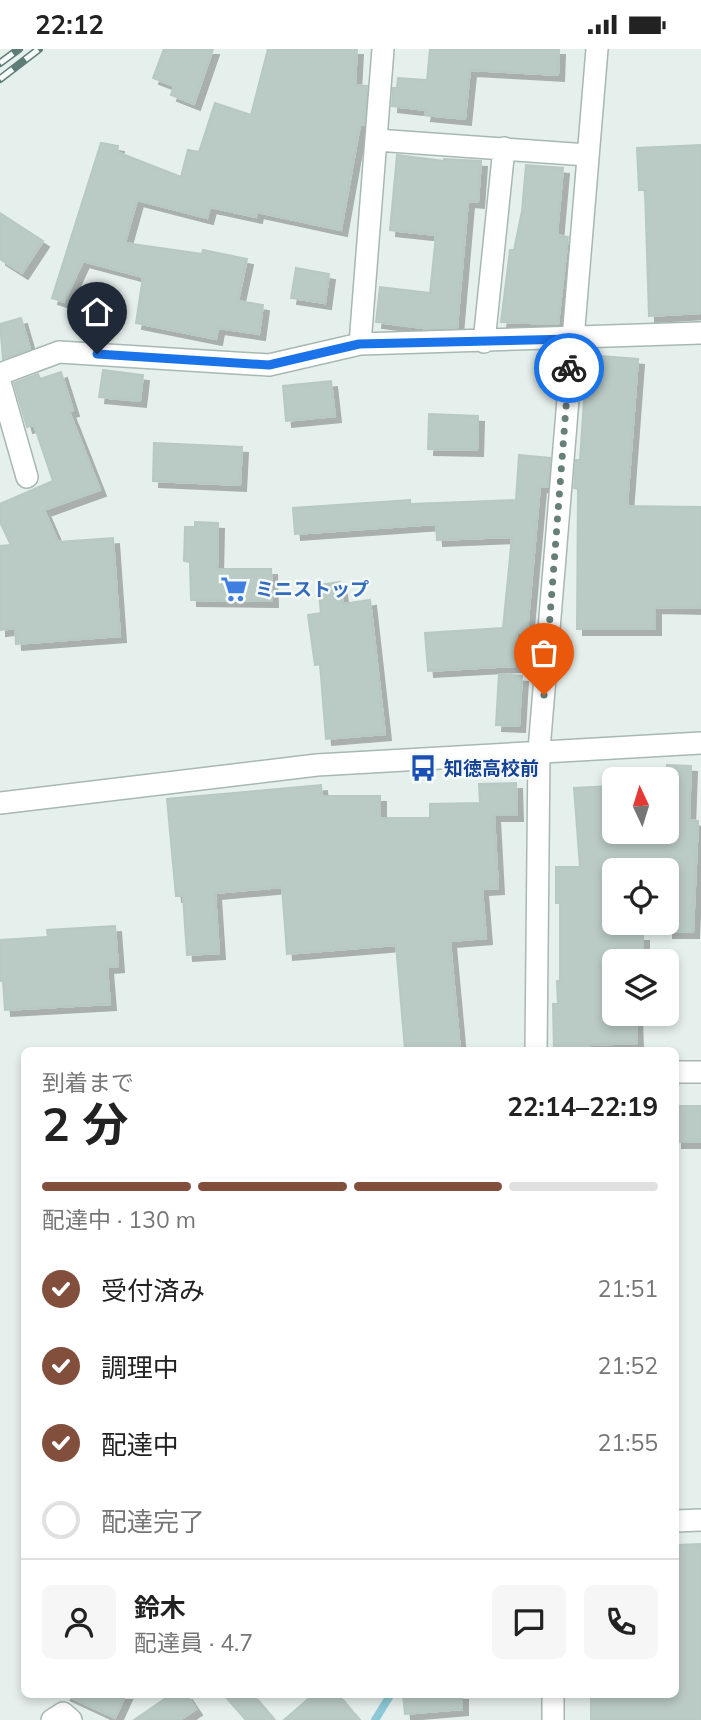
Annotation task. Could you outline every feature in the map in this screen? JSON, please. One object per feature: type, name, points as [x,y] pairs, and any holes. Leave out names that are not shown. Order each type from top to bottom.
[{"type":"street","points":[[359,344],[383,49]]},
{"type":"street","points":[[537,1047],[539,750],[597,49]]},
{"type":"street","points":[[376,140],[587,155]]},
{"type":"street","points":[[484,342],[504,148]]},
{"type":"street","points":[[0,375],[59,352],[269,365],[359,344],[701,333]]},
{"type":"street","points":[[0,382],[27,477]]},
{"type":"street","points":[[0,803],[317,765],[539,750],[701,743]]},
{"type":"street","points":[[679,1072],[701,1072]]},
{"type":"street","points":[[679,1521],[701,1520]]},
{"type":"street","points":[[553,1698],[553,1720]]},
{"type":"street","points":[[52,1720],[63,1713],[71,1720]]},
{"type":"building","points":[[164,49],[213,49],[194,104],[171,95],[174,86],[153,78]]},
{"type":"building","points":[[268,49],[357,49],[355,85],[367,86],[364,125],[360,125],[341,230],[257,212],[256,217],[210,207],[207,218],[137,200],[125,243],[202,254],[203,250],[247,259],[238,301],[263,305],[259,334],[218,328],[216,339],[136,323],[143,277],[83,261],[64,302],[52,298],[101,143],[118,146],[117,152],[181,177],[188,150],[199,152],[215,103],[251,115]]},
{"type":"building","points":[[430,49],[559,49],[558,75],[470,70],[465,119],[425,115],[426,110],[392,106],[393,88],[397,88],[398,78],[427,80]]},
{"type":"building","points":[[701,145],[701,313],[649,316],[645,190],[639,190],[637,148]]},
{"type":"building","points":[[397,155],[444,161],[481,161],[478,202],[468,201],[457,328],[430,329],[376,322],[380,287],[430,293],[436,235],[390,230]]},
{"type":"building","points":[[526,165],[563,168],[557,235],[568,237],[558,324],[501,322],[510,250],[514,250],[522,211]]},
{"type":"building","points":[[0,213],[43,241],[22,273],[0,259]]},
{"type":"building","points":[[296,268],[329,274],[325,303],[291,298]]},
{"type":"building","points":[[21,318],[30,349],[3,359],[0,324]]},
{"type":"building","points":[[587,355],[638,359],[627,506],[701,507],[701,608],[655,607],[655,629],[577,629],[578,489],[574,488],[576,460],[580,460]]},
{"type":"building","points":[[103,370],[143,375],[140,401],[99,397]]},
{"type":"building","points":[[61,372],[73,410],[69,411],[100,490],[44,510],[58,542],[113,538],[120,636],[16,644],[15,628],[0,630],[0,546],[11,545],[0,522],[0,504],[53,481],[34,425],[27,427],[14,383],[38,374],[40,379]]},
{"type":"building","points":[[331,381],[335,416],[286,421],[283,386]]},
{"type":"building","points":[[429,414],[478,416],[477,450],[428,449]]},
{"type":"building","points":[[154,443],[242,447],[240,485],[153,481]]},
{"type":"building","points":[[519,455],[550,458],[548,487],[540,486],[527,633],[517,632],[515,666],[428,671],[425,633],[503,628],[512,537],[437,540],[436,524],[295,534],[293,508],[410,500],[410,504],[516,500]]},
{"type":"building","points":[[195,522],[218,523],[217,569],[271,569],[272,601],[191,600],[190,562],[184,561],[185,527],[195,527]]},
{"type":"building","points":[[340,582],[343,604],[370,600],[385,734],[326,739],[320,664],[315,665],[308,615],[321,613],[318,585]]},
{"type":"building","points":[[499,674],[522,676],[519,726],[496,725]]},
{"type":"building","points":[[667,765],[691,766],[689,820],[698,821],[693,932],[679,932],[679,858],[602,858],[602,935],[643,935],[643,949],[602,949],[602,1026],[636,1026],[637,1043],[554,1047],[553,1004],[558,1004],[557,981],[560,981],[560,903],[556,903],[556,867],[580,867],[574,788],[602,786],[602,844],[679,844],[679,767]]},
{"type":"building","points":[[516,783],[517,815],[494,815],[498,888],[482,889],[486,938],[450,941],[460,1047],[405,1047],[396,945],[287,954],[282,887],[215,893],[219,953],[187,955],[183,896],[176,896],[167,799],[321,785],[322,796],[380,796],[380,818],[430,818],[430,804],[480,803],[479,784]]},
{"type":"building","points":[[115,926],[118,966],[107,967],[110,1004],[5,1010],[3,981],[0,981],[0,940],[48,937],[47,930]]},
{"type":"building","points":[[679,1106],[701,1106],[701,1142],[679,1142]]},
{"type":"building","points":[[701,1544],[701,1720],[591,1720],[591,1698],[679,1698],[679,1545]]},
{"type":"building","points":[[72,1698],[124,1698],[115,1718]]},
{"type":"building","points":[[166,1698],[189,1698],[196,1709],[180,1720],[134,1720]]},
{"type":"building","points":[[227,1698],[255,1698],[274,1720],[246,1720]]},
{"type":"building","points":[[309,1698],[340,1698],[359,1720],[284,1720]]},
{"type":"building","points":[[403,1698],[462,1698],[462,1709],[405,1714]]},
{"type":"waterway","points":[[375,1720],[389,1698]]},
{"type":"railway","points":[[0,63],[19,49]]},
{"type":"railway","points":[[0,79],[39,49]]},
{"type":"way so far","points":[[544,695],[569,368]]},
{"type":"place","name":"ミニストップ","points":[[234,589]]},
{"type":"place","name":"知徳高校前","points":[[423,768]]},
{"type":"route","points":[[97,354],[165,361],[269,365],[332,348],[359,344],[572,339],[569,368]]}]
